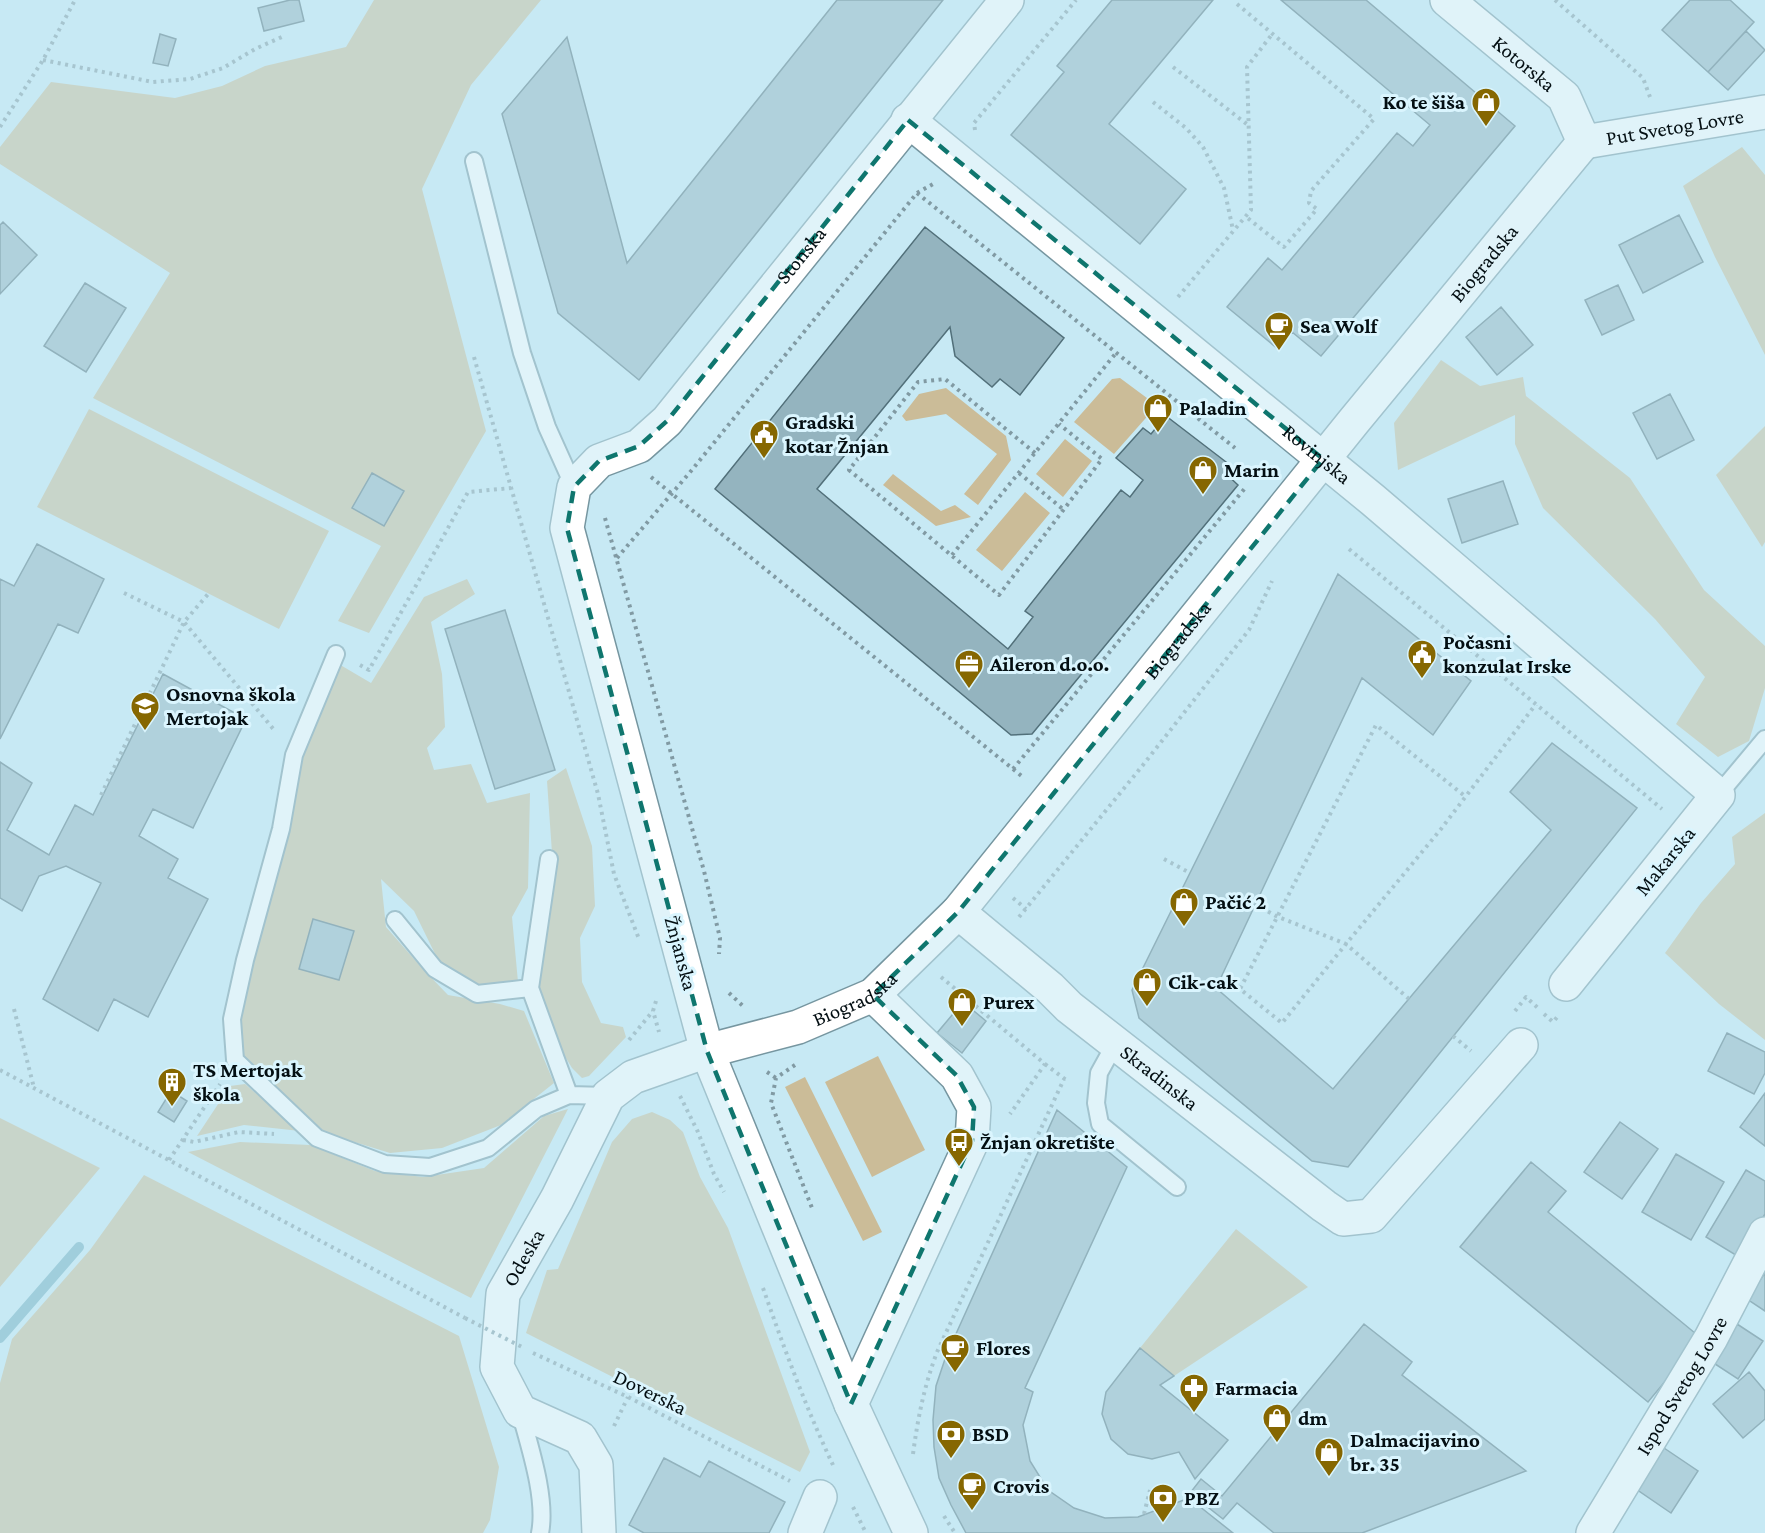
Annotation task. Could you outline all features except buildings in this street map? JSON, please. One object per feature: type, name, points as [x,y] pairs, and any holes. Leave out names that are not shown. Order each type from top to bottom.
[{"type":"street","name":"Stonska","points":[[574,487],[599,461],[639,446],[668,421],[908,120],[1007,0]]},
{"type":"street","name":"Kotorska","points":[[1447,0],[1564,98],[1584,142]]},
{"type":"street","name":"Put Svetog Lovre","points":[[1584,142],[1661,129],[1758,107]]},
{"type":"street","name":"Rovinjska","points":[[908,120],[1323,459],[1718,795]]},
{"type":"street","name":"Biogradska","points":[[707,1051],[798,1027],[873,995],[958,912],[1323,459],[1584,142]]},
{"type":"street","name":"Žnjanska","points":[[574,487],[567,528],[707,1051],[850,1404],[911,1533]]},
{"type":"street","name":"Makarska","points":[[1566,984],[1718,795]]},
{"type":"street","name":"Skradinska","points":[[958,912],[1115,1044],[1343,1219],[1371,1216],[1521,1045]]},
{"type":"street","points":[[850,1404],[972,1142],[974,1107],[957,1076],[873,995]]},
{"type":"street","name":"Odeska","points":[[520,1411],[497,1367],[503,1294],[557,1199],[608,1096],[633,1077],[707,1051]]},
{"type":"street","name":"Ispod Svetog Lovre","points":[[1593,1533],[1711,1338],[1765,1234]]},
{"type":"street","points":[[520,1411],[580,1438],[596,1465],[599,1533]]},
{"type":"street","points":[[805,1533],[820,1497]]},
{"type":"lane","points":[[474,161],[522,354],[546,427],[574,487]]},
{"type":"lane","points":[[336,654],[294,755],[281,829],[245,960],[232,1019],[235,1060],[317,1138],[385,1164],[430,1167],[488,1148],[536,1108],[568,1095],[608,1096]]},
{"type":"lane","name":"Makarska","points":[[1718,795],[1765,739]]},
{"type":"lane","points":[[549,859],[530,988],[568,1095]]},
{"type":"lane","points":[[395,920],[435,969],[477,994],[530,988]]},
{"type":"lane","points":[[1115,1044],[1099,1072],[1096,1103],[1100,1124],[1177,1187]]},
{"type":"lane","points":[[520,1411],[538,1485],[543,1519],[540,1533]]},
{"type":"path","points":[[0,127],[43,60],[75,0]]},
{"type":"path","points":[[616,558],[917,194],[939,180],[957,159],[975,136],[974,123],[1076,0]]},
{"type":"path","points":[[1555,0],[1643,78],[1661,129]]},
{"type":"path","points":[[1237,4],[1374,119],[1311,191],[1309,203],[1317,209],[1284,247],[1245,216]]},
{"type":"path","points":[[1176,299],[1251,210],[1247,67],[1273,33]]},
{"type":"path","points":[[43,60],[153,82],[190,79],[223,68],[255,49],[284,36]]},
{"type":"path","points":[[1173,67],[1248,126]]},
{"type":"path","points":[[1153,102],[1186,128],[1203,147],[1224,188],[1233,231]]},
{"type":"path","points":[[917,194],[1235,448]]},
{"type":"path","points":[[952,555],[1116,353]]},
{"type":"path","points":[[1035,453],[945,379],[918,382],[849,470],[999,596],[1102,459],[1059,424]]},
{"type":"path","points":[[644,472],[1013,769],[1246,487]]},
{"type":"path","points":[[1019,472],[1064,510]]},
{"type":"path","points":[[336,654],[369,670],[468,492],[511,488]]},
{"type":"path","points":[[604,516],[704,871],[720,938],[719,962]]},
{"type":"path","points":[[1349,549],[1666,812]]},
{"type":"path","points":[[124,593],[184,622],[294,755]]},
{"type":"path","points":[[101,795],[184,622],[209,593]]},
{"type":"path","points":[[1466,797],[1376,725],[1240,989],[1282,1023],[1466,797],[1536,704]]},
{"type":"path","points":[[1164,859],[1190,873]]},
{"type":"path","points":[[1255,904],[1276,916],[1346,944],[1408,999]]},
{"type":"path","points":[[728,993],[743,1004],[753,1039],[766,1071],[776,1078]]},
{"type":"path","points":[[14,1009],[34,1088]]},
{"type":"path","points":[[1453,1036],[1478,1056]]},
{"type":"path","points":[[169,1160],[235,1060]]},
{"type":"path","name":"Doverska","points":[[0,1070],[465,1318],[708,1438],[820,1497]]},
{"type":"path","points":[[912,1465],[925,1382],[1064,1078]]},
{"type":"path","points":[[183,1140],[194,1142],[239,1132],[317,1138]]},
{"type":"path","points":[[1144,1514],[1150,1490]]},
{"type":"highlighted area","points":[[908,120],[1323,459],[958,912],[873,995],[957,1076],[974,1107],[972,1141],[851,1404],[707,1051],[567,528],[574,487],[599,461],[639,446],[667,421]]},
{"type":"shaded area","points":[[374,0],[541,0],[471,85],[422,189],[486,431],[369,633],[338,621],[381,546],[93,398],[170,273],[0,164],[0,147],[51,82],[175,98],[222,86],[265,66],[346,47]]},
{"type":"shaded area","points":[[1742,147],[1765,175],[1765,355],[1715,257],[1683,186]]},
{"type":"shaded area","points":[[1441,360],[1480,386],[1523,377],[1526,396],[1630,478],[1704,590],[1765,646],[1765,688],[1749,741],[1718,757],[1676,724],[1705,677],[1655,619],[1543,508],[1515,444],[1515,415],[1398,470],[1394,423]]},
{"type":"shaded area","points":[[1120,378],[1151,401],[1152,411],[1114,454],[1074,422],[1112,379]]},
{"type":"shaded area","points":[[946,388],[1006,436],[1011,460],[978,505],[964,494],[997,454],[946,414],[906,421],[902,416],[919,394]]},
{"type":"shaded area","points":[[89,409],[329,531],[279,629],[37,507]]},
{"type":"shaded area","points":[[1765,426],[1765,542],[1762,547],[1716,475]]},
{"type":"shaded area","points":[[1065,439],[1092,461],[1063,497],[1036,474]]},
{"type":"shaded area","points":[[893,474],[941,511],[955,505],[971,517],[936,526],[883,485]]},
{"type":"shaded area","points":[[1025,492],[1050,513],[1002,571],[976,550]]},
{"type":"shaded area","points":[[467,579],[475,594],[431,622],[442,674],[445,727],[427,748],[434,770],[471,764],[487,803],[530,793],[528,888],[512,917],[518,982],[475,986],[440,964],[414,911],[381,879],[386,927],[448,995],[500,1004],[524,1011],[554,1083],[501,1125],[442,1148],[390,1153],[322,1132],[242,1058],[238,1017],[299,761],[337,663],[371,683],[424,597]]},
{"type":"shaded area","points":[[566,768],[592,846],[595,906],[580,938],[582,982],[601,1023],[623,1027],[626,1037],[589,1076],[582,1078],[572,1068],[553,1037],[538,987],[552,853],[547,781]]},
{"type":"shaded area","points":[[1765,813],[1765,1040],[1719,1004],[1665,953],[1701,903],[1735,864],[1732,837]]},
{"type":"shaded area","points":[[878,1056],[925,1150],[872,1177],[825,1082]]},
{"type":"shaded area","points":[[805,1077],[882,1232],[863,1241],[785,1087]]},
{"type":"shaded area","points":[[245,1084],[300,1131],[244,1125],[197,1136],[230,1086]]},
{"type":"shaded area","points":[[568,1109],[471,1298],[188,1152],[240,1142],[310,1145],[375,1171],[423,1177],[484,1168],[544,1116]]},
{"type":"shaded area","points":[[652,1112],[670,1120],[683,1132],[700,1177],[728,1228],[810,1452],[800,1472],[526,1333],[547,1270],[558,1269],[612,1142],[632,1119]]},
{"type":"shaded area","points":[[0,1118],[100,1168],[0,1287]]},
{"type":"shaded area","points":[[144,1175],[459,1336],[499,1467],[490,1520],[483,1533],[0,1533],[0,1383],[12,1339],[90,1250]]},
{"type":"shaded area","points":[[1236,1229],[1308,1287],[1174,1376],[1140,1348]]},
{"type":"waterway","points":[[0,1338],[79,1247]]},
{"type":"place","name":"Ko te šiša","points":[[1486,128]]},
{"type":"place","name":"Sea Wolf","points":[[1279,352]]},
{"type":"place","name":"Paladin","points":[[1158,434]]},
{"type":"place","name":"Gradski kotar Žnjan","points":[[764,460]]},
{"type":"place","name":"Marin","points":[[1203,496]]},
{"type":"place","name":"Počasni konzulat Irske","points":[[1422,680]]},
{"type":"place","name":"Aileron d.o.o.","points":[[969,690]]},
{"type":"place","name":"Osnovna škola Mertojak","points":[[145,732]]},
{"type":"place","name":"Pačić 2","points":[[1184,928]]},
{"type":"place","name":"Cik-cak","points":[[1147,1008]]},
{"type":"place","name":"Purex","points":[[962,1028]]},
{"type":"place","name":"TS Mertojak škola","points":[[172,1108]]},
{"type":"place","name":"Žnjan okretište","points":[[959,1168]]},
{"type":"place","name":"Flores","points":[[955,1374]]},
{"type":"place","name":"Farmacia","points":[[1194,1414]]},
{"type":"place","name":"dm","points":[[1277,1444]]},
{"type":"place","name":"BSD","points":[[951,1460]]},
{"type":"place","name":"Dalmacijavino br. 35","points":[[1329,1478]]},
{"type":"place","name":"Crovis","points":[[972,1512]]},
{"type":"place","name":"PBZ","points":[[1163,1524]]}]
